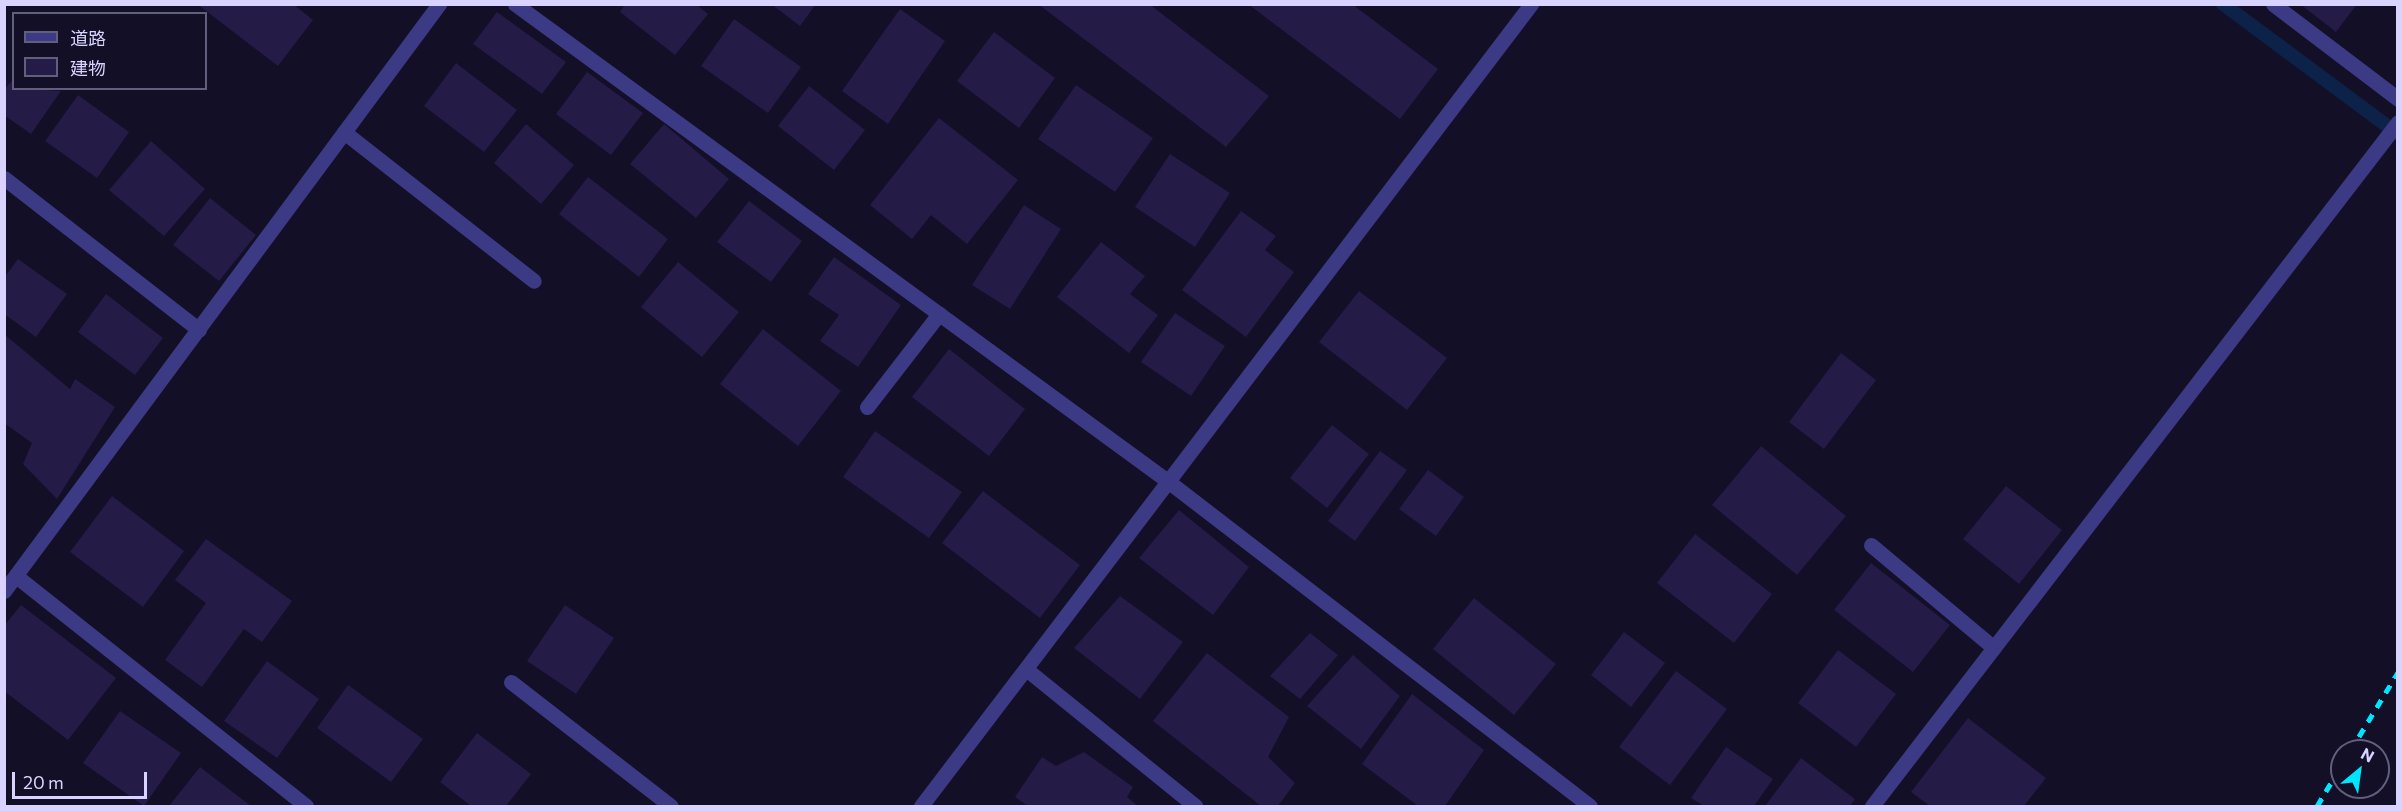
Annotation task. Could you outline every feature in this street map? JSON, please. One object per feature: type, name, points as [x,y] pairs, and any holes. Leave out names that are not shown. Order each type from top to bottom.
[{"type":"street","points":[[4,591],[440,4]]},
{"type":"street","points":[[515,4],[1169,483],[1590,807]]},
{"type":"street","points":[[921,807],[1531,4]]},
{"type":"street","points":[[2273,4],[2397,99]]},
{"type":"street","points":[[1872,807],[2397,122]]},
{"type":"street","points":[[345,132],[534,281]]},
{"type":"street","points":[[4,178],[199,330]]},
{"type":"street","points":[[867,407],[939,314]]},
{"type":"street","points":[[1871,544],[1994,648]]},
{"type":"street","points":[[16,576],[306,807]]},
{"type":"street","points":[[1026,669],[1195,807]]},
{"type":"street","points":[[511,682],[670,807]]},
{"type":"building","points":[[197,4],[293,4],[313,20],[278,66]]},
{"type":"building","points":[[625,4],[696,4],[708,14],[675,55],[620,12]]},
{"type":"building","points":[[771,4],[816,4],[800,26]]},
{"type":"building","points":[[1038,4],[1149,4],[1269,96],[1226,147]]},
{"type":"building","points":[[1248,4],[1352,4],[1438,69],[1400,119]]},
{"type":"building","points":[[2300,4],[2357,4],[2336,32]]},
{"type":"building","points":[[900,9],[945,41],[888,124],[842,91]]},
{"type":"building","points":[[497,12],[566,62],[542,94],[473,44]]},
{"type":"building","points":[[734,19],[801,67],[768,113],[701,66]]},
{"type":"building","points":[[994,32],[1055,78],[1019,128],[957,81]]},
{"type":"building","points":[[456,63],[517,110],[484,152],[424,106]]},
{"type":"building","points":[[587,72],[643,113],[611,155],[556,114]]},
{"type":"building","points":[[12,80],[12,90],[61,91],[31,134],[4,115],[4,90]]},
{"type":"building","points":[[1076,85],[1153,138],[1115,192],[1038,139]]},
{"type":"building","points":[[809,86],[865,130],[834,170],[778,126]]},
{"type":"building","points":[[78,95],[129,132],[97,178],[45,141]]},
{"type":"building","points":[[939,118],[1018,180],[967,244],[931,215],[912,239],[870,205]]},
{"type":"building","points":[[526,124],[574,165],[541,204],[494,163]]},
{"type":"building","points":[[664,124],[729,179],[696,218],[630,164]]},
{"type":"building","points":[[151,141],[205,189],[164,236],[109,190]]},
{"type":"building","points":[[1170,154],[1230,193],[1195,247],[1135,207]]},
{"type":"building","points":[[588,177],[668,239],[639,277],[559,214]]},
{"type":"building","points":[[210,198],[256,235],[219,281],[173,245]]},
{"type":"building","points":[[749,201],[802,241],[771,282],[717,242]]},
{"type":"building","points":[[1024,205],[1061,229],[1010,309],[972,285]]},
{"type":"building","points":[[1241,211],[1276,236],[1265,250],[1294,272],[1246,337],[1182,290]]},
{"type":"building","points":[[1101,242],[1145,276],[1130,294],[1158,315],[1129,353],[1057,297]]},
{"type":"building","points":[[834,257],[901,305],[858,367],[820,341],[839,315],[808,294]]},
{"type":"building","points":[[18,259],[67,294],[36,337],[4,314],[4,278]]},
{"type":"building","points":[[678,262],[739,312],[702,357],[641,307]]},
{"type":"building","points":[[1359,291],[1447,358],[1407,410],[1319,342]]},
{"type":"building","points":[[106,294],[163,338],[135,375],[78,332]]},
{"type":"building","points":[[1175,313],[1225,346],[1191,396],[1141,362]]},
{"type":"building","points":[[763,329],[841,391],[798,446],[720,384]]},
{"type":"building","points":[[4,334],[70,389],[75,379],[115,407],[57,499],[23,464],[32,443],[4,423]]},
{"type":"building","points":[[949,349],[1025,409],[989,456],[912,397]]},
{"type":"building","points":[[1841,353],[1876,380],[1824,449],[1789,422]]},
{"type":"building","points":[[1332,425],[1369,454],[1327,508],[1290,478]]},
{"type":"building","points":[[875,431],[962,492],[929,538],[843,477]]},
{"type":"building","points":[[1761,446],[1846,516],[1797,575],[1712,505]]},
{"type":"building","points":[[1380,451],[1407,470],[1355,541],[1328,521]]},
{"type":"building","points":[[1428,470],[1464,497],[1436,536],[1399,509]]},
{"type":"building","points":[[2006,486],[2062,530],[2019,584],[1963,539]]},
{"type":"building","points":[[983,491],[1080,565],[1040,618],[942,543]]},
{"type":"building","points":[[112,496],[184,551],[143,607],[70,552]]},
{"type":"building","points":[[1179,510],[1249,567],[1213,615],[1139,558]]},
{"type":"building","points":[[1695,534],[1772,594],[1734,643],[1657,583]]},
{"type":"building","points":[[206,539],[292,601],[262,642],[244,629],[202,687],[165,660],[206,603],[175,580]]},
{"type":"building","points":[[1871,563],[1950,625],[1913,672],[1834,610]]},
{"type":"building","points":[[1120,596],[1183,642],[1140,699],[1074,648]]},
{"type":"building","points":[[1474,598],[1556,664],[1514,715],[1433,649]]},
{"type":"building","points":[[21,605],[116,678],[68,740],[4,691],[4,626]]},
{"type":"building","points":[[565,605],[614,638],[576,694],[527,661]]},
{"type":"building","points":[[1624,632],[1665,663],[1631,707],[1591,675]]},
{"type":"building","points":[[1310,633],[1338,655],[1300,699],[1270,676]]},
{"type":"building","points":[[1838,650],[1896,694],[1856,747],[1798,703]]},
{"type":"building","points":[[1207,653],[1289,717],[1268,757],[1295,783],[1278,806],[1261,806],[1153,721]]},
{"type":"building","points":[[1353,655],[1400,696],[1361,749],[1307,706]]},
{"type":"building","points":[[267,661],[319,699],[277,758],[224,721]]},
{"type":"building","points":[[1676,671],[1727,709],[1670,785],[1619,747]]},
{"type":"building","points":[[348,685],[423,739],[391,782],[317,728]]},
{"type":"building","points":[[1412,694],[1484,750],[1445,806],[1418,806],[1362,764]]},
{"type":"building","points":[[120,711],[181,753],[144,806],[83,763]]},
{"type":"building","points":[[1968,718],[2046,778],[2024,806],[1930,806],[1911,792]]},
{"type":"building","points":[[477,733],[531,774],[506,806],[471,806],[440,782]]},
{"type":"building","points":[[1726,747],[1773,779],[1754,806],[1704,806],[1691,798]]},
{"type":"building","points":[[1084,752],[1133,787],[1127,797],[1138,806],[1028,806],[1015,797],[1042,757],[1056,766]]},
{"type":"building","points":[[1801,758],[1855,799],[1850,806],[1765,806]]},
{"type":"building","points":[[200,767],[251,806],[169,806]]},
{"type":"waterway","points":[[2223,4],[2398,134]]},
{"type":"railway","points":[[2357,739],[2398,672]]},
{"type":"railway","points":[[2317,806],[2330,784]]}]
